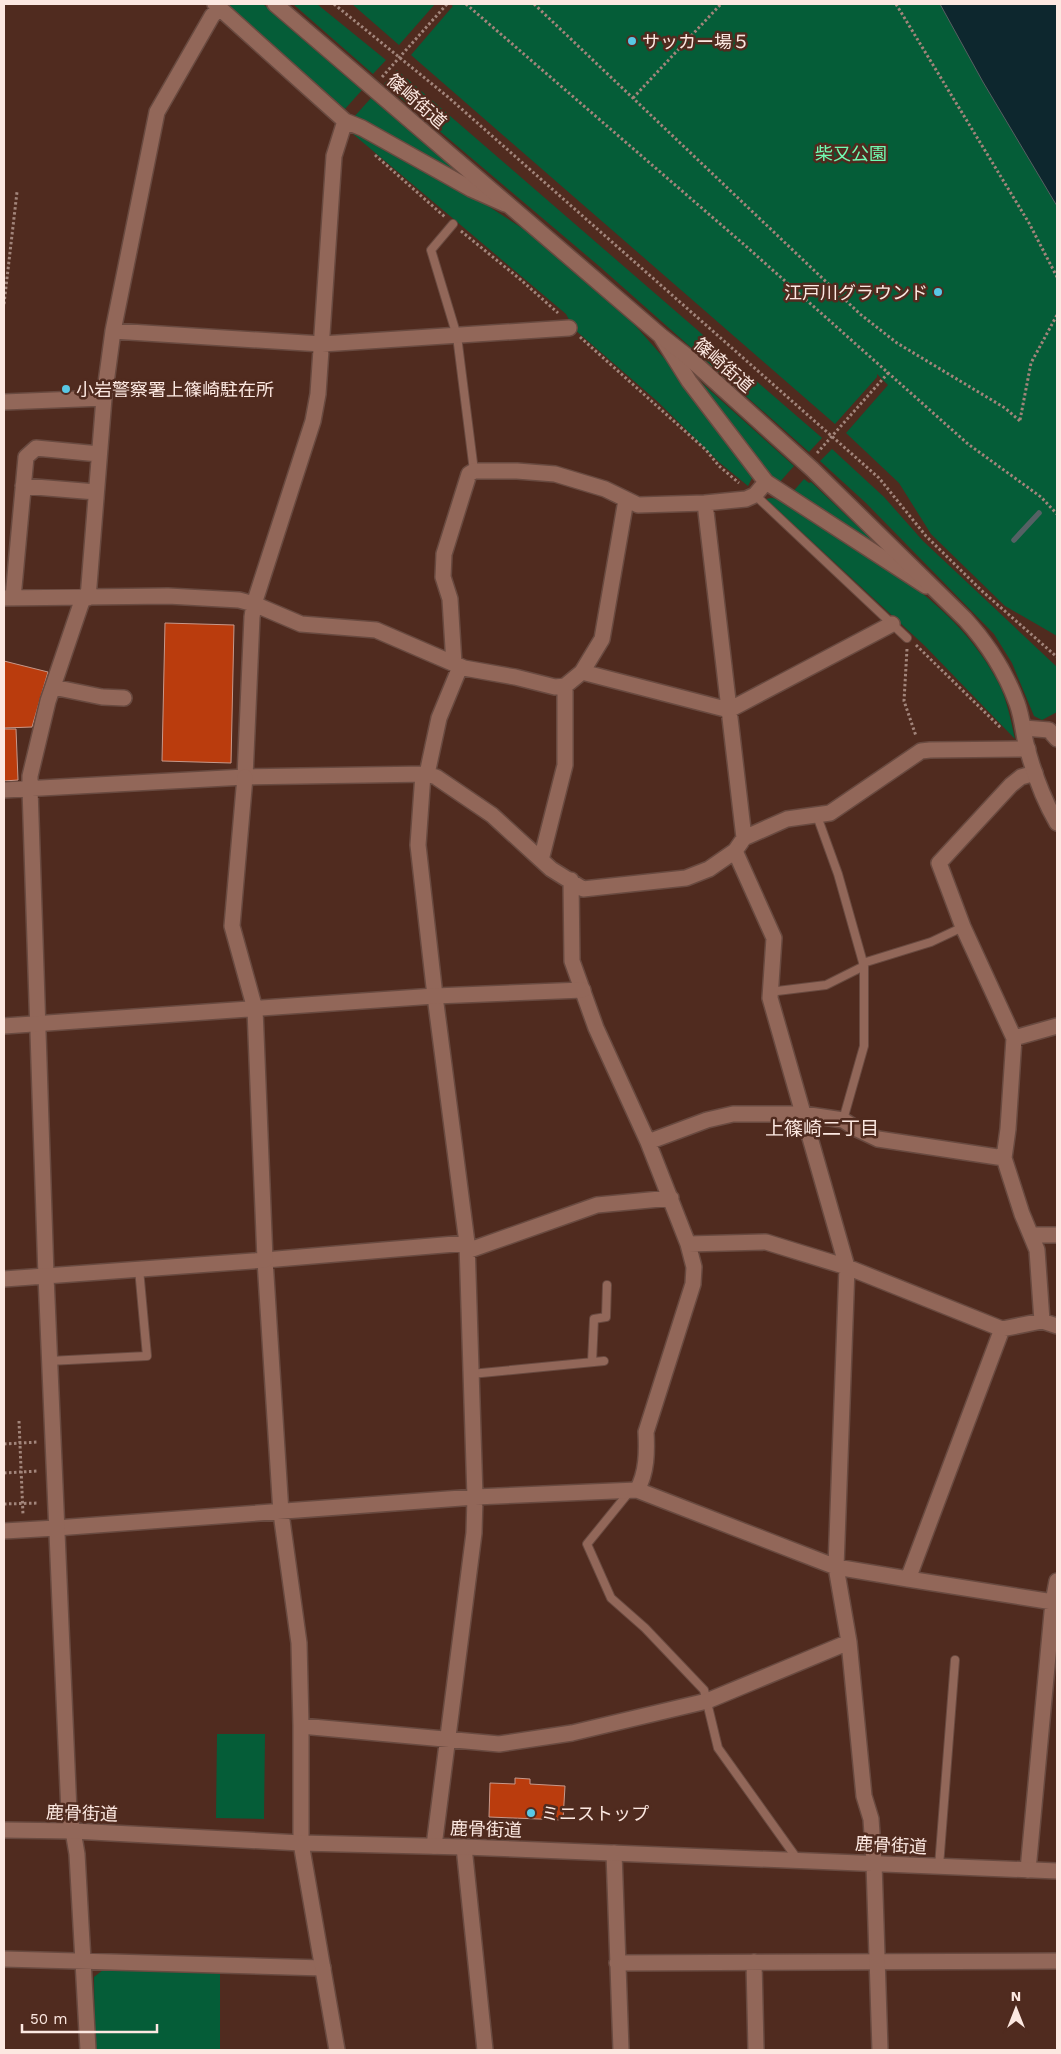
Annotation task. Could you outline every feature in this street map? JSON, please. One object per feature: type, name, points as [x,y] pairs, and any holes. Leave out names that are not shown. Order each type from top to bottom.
[{"type":"street","name":"篠崎街道","points":[[275,4],[661,336],[688,357],[812,468],[945,598],[982,637],[997,659],[1018,705],[1035,773],[1057,823]]},
{"type":"street","points":[[88,2050],[77,1854],[69,1813],[56,1528],[36,1024],[30,776],[48,702],[85,598],[104,398],[113,331],[157,112],[217,6],[345,121],[362,128],[471,189],[513,207]]},
{"type":"street","points":[[337,2050],[301,1843],[299,1643],[281,1513],[264,1260],[255,1009],[232,926],[245,777],[252,617],[254,604],[313,421],[318,394],[322,344],[334,156],[345,121]]},
{"type":"street","points":[[113,331],[322,344],[569,328]]},
{"type":"street","points":[[661,336],[689,381],[766,482],[945,598]]},
{"type":"street","points":[[4,402],[104,398]]},
{"type":"street","points":[[99,454],[36,448],[26,457],[8,598],[168,596],[239,600],[254,604],[301,624],[376,630],[457,665],[555,687],[565,686],[582,672],[602,640],[626,500]]},
{"type":"street","points":[[434,1846],[474,1533],[475,1497],[467,1247],[418,845],[425,774],[439,718],[457,665],[450,599],[443,577],[444,554],[469,474],[474,471],[516,471],[555,474],[606,489],[638,505],[705,503],[746,499],[750,492],[766,482]]},
{"type":"street","points":[[23,486],[96,492]]},
{"type":"street","points":[[705,503],[744,838]]},
{"type":"street","points":[[582,672],[729,710],[892,624]]},
{"type":"street","points":[[541,860],[565,765],[565,686]]},
{"type":"street","points":[[53,687],[102,697],[124,698]]},
{"type":"street","points":[[1024,728],[1055,732]]},
{"type":"street","points":[[4,790],[245,777],[425,774],[436,777],[492,815],[551,869],[583,889],[686,878],[708,870],[735,851],[744,838],[787,820],[830,814],[921,752],[930,750],[1028,749]]},
{"type":"street","points":[[1035,773],[1021,777],[1011,785],[939,863],[962,927],[1014,1038],[1008,1129],[1004,1158],[1022,1214],[1037,1250],[1042,1321]]},
{"type":"street","points":[[735,851],[774,938],[770,998],[847,1267],[836,1567],[849,1642],[864,1796],[871,1819],[880,2050]]},
{"type":"street","points":[[571,880],[572,960],[596,1028],[648,1142],[671,1198],[688,1244],[694,1268],[693,1284],[646,1432],[647,1452],[642,1482],[634,1490]]},
{"type":"street","points":[[4,1026],[435,996],[583,990]]},
{"type":"street","points":[[1014,1038],[1057,1026]]},
{"type":"street","points":[[648,1142],[707,1120],[733,1114],[803,1114],[843,1120],[878,1139],[1004,1158]]},
{"type":"street","points":[[4,1278],[467,1247],[597,1206],[671,1198]]},
{"type":"street","points":[[1032,1235],[1057,1235]]},
{"type":"street","points":[[688,1244],[766,1242],[847,1267],[1002,1330],[1042,1321],[1057,1326]]},
{"type":"street","points":[[908,1579],[1002,1330]]},
{"type":"street","points":[[4,1531],[281,1513],[475,1497],[634,1490],[836,1567],[1053,1602]]},
{"type":"street","points":[[1028,1870],[1053,1602],[1057,1581]]},
{"type":"street","points":[[301,1726],[500,1744],[572,1732],[706,1701],[849,1642]]},
{"type":"street","name":"鹿骨街道","points":[[4,1830],[73,1831],[301,1843],[464,1847],[1057,1871]]},
{"type":"street","points":[[464,1847],[485,2050]]},
{"type":"street","points":[[614,1853],[621,2050]]},
{"type":"street","points":[[4,1959],[323,1968]]},
{"type":"street","points":[[617,1963],[1057,1961]]},
{"type":"street","points":[[754,1962],[756,2050]]},
{"type":"lane","points":[[453,224],[431,250],[457,336],[474,471]]},
{"type":"lane","points":[[750,492],[907,638]]},
{"type":"lane","points":[[817,816],[838,874],[864,964],[864,1046],[843,1120]]},
{"type":"lane","points":[[769,992],[826,985],[864,964],[930,942],[962,927]]},
{"type":"lane","points":[[49,1361],[147,1356],[139,1269]]},
{"type":"lane","points":[[592,1362],[594,1319],[606,1317],[607,1285]]},
{"type":"lane","points":[[471,1374],[604,1361]]},
{"type":"lane","points":[[634,1490],[587,1544],[611,1598],[646,1628],[704,1690],[718,1748],[798,1860]]},
{"type":"lane","points":[[939,1866],[955,1660]]},
{"type":"path","points":[[334,4],[448,97],[879,478],[926,536],[982,591],[1057,657]]},
{"type":"path","points":[[380,79],[447,4]]},
{"type":"path","points":[[466,4],[748,248],[968,444],[1041,497],[1057,514]]},
{"type":"path","points":[[534,4],[860,314],[896,343],[1005,408],[1020,421],[1031,363],[1057,315]]},
{"type":"path","points":[[633,98],[721,4]]},
{"type":"path","points":[[896,4],[1029,223],[1057,277]]},
{"type":"path","points":[[372,153],[528,286],[567,321],[569,328],[653,401],[750,492]]},
{"type":"path","points":[[4,304],[17,192]]},
{"type":"path","points":[[812,457],[832,437],[888,372]]},
{"type":"path","points":[[907,638],[1001,728]]},
{"type":"path","points":[[907,638],[904,701],[921,752]]},
{"type":"path","points":[[19,1421],[23,1515]]},
{"type":"path","points":[[4,1444],[40,1442]]},
{"type":"path","points":[[4,1473],[39,1471]]},
{"type":"path","points":[[4,1504],[39,1503]]},
{"type":"green space","points":[[227,4],[263,4],[362,90],[345,109]]},
{"type":"green space","points":[[293,4],[317,4],[386,60],[373,74]]},
{"type":"green space","points":[[352,4],[435,4],[399,45]]},
{"type":"green space","name":"柴又公園","points":[[450,4],[940,4],[983,82],[1057,206],[1057,636],[1005,606],[931,534],[899,483],[846,433],[888,385],[877,374],[877,377],[835,424],[411,55],[453,6]]},
{"type":"green space","points":[[397,70],[822,438],[809,452],[599,266],[384,84]]},
{"type":"green space","points":[[371,98],[471,182],[354,117]]},
{"type":"green space","points":[[357,132],[465,191],[525,230],[633,323],[686,383],[750,470],[752,478],[748,486],[720,463],[657,401],[574,329],[566,314],[353,134]]},
{"type":"green space","points":[[693,375],[794,466],[778,484],[767,474]]},
{"type":"green space","points":[[832,449],[884,497],[923,541],[1057,667],[1057,712],[1042,720],[1034,716],[1012,663],[994,634],[866,503],[820,461]]},
{"type":"green space","points":[[804,479],[809,483],[811,482],[888,555],[791,494]]},
{"type":"green space","points":[[766,499],[780,499],[903,578],[958,626],[980,653],[999,684],[1007,704],[1015,739],[925,646]]},
{"type":"green space","points":[[217,1734],[265,1734],[264,1819],[216,1818]]},
{"type":"green space","points":[[108,1966],[220,1970],[220,2050],[95,2050],[94,1977]]},
{"type":"water","points":[[940,4],[1057,4],[1057,206],[983,82]]},
{"type":"building","points":[[165,623],[234,625],[231,763],[162,761]]},
{"type":"building","points":[[4,661],[48,672],[32,727],[4,728]]},
{"type":"building","points":[[4,729],[16,729],[18,780],[4,781]]},
{"type":"building","points":[[515,1778],[530,1779],[530,1784],[565,1786],[563,1820],[489,1817],[490,1783],[515,1784]]},
{"type":"waterway","points":[[1014,540],[1039,513]]},
{"type":"place","name":"サッカー場５","points":[[632,41]]},
{"type":"place","name":"江戸川グラウンド","points":[[938,292]]},
{"type":"place","name":"小岩警察署上篠崎駐在所","points":[[66,389]]},
{"type":"place","name":"ミニストップ","points":[[531,1813]]},
{"type":"district","name":"上篠崎二丁目","points":[[822,1128]]}]
